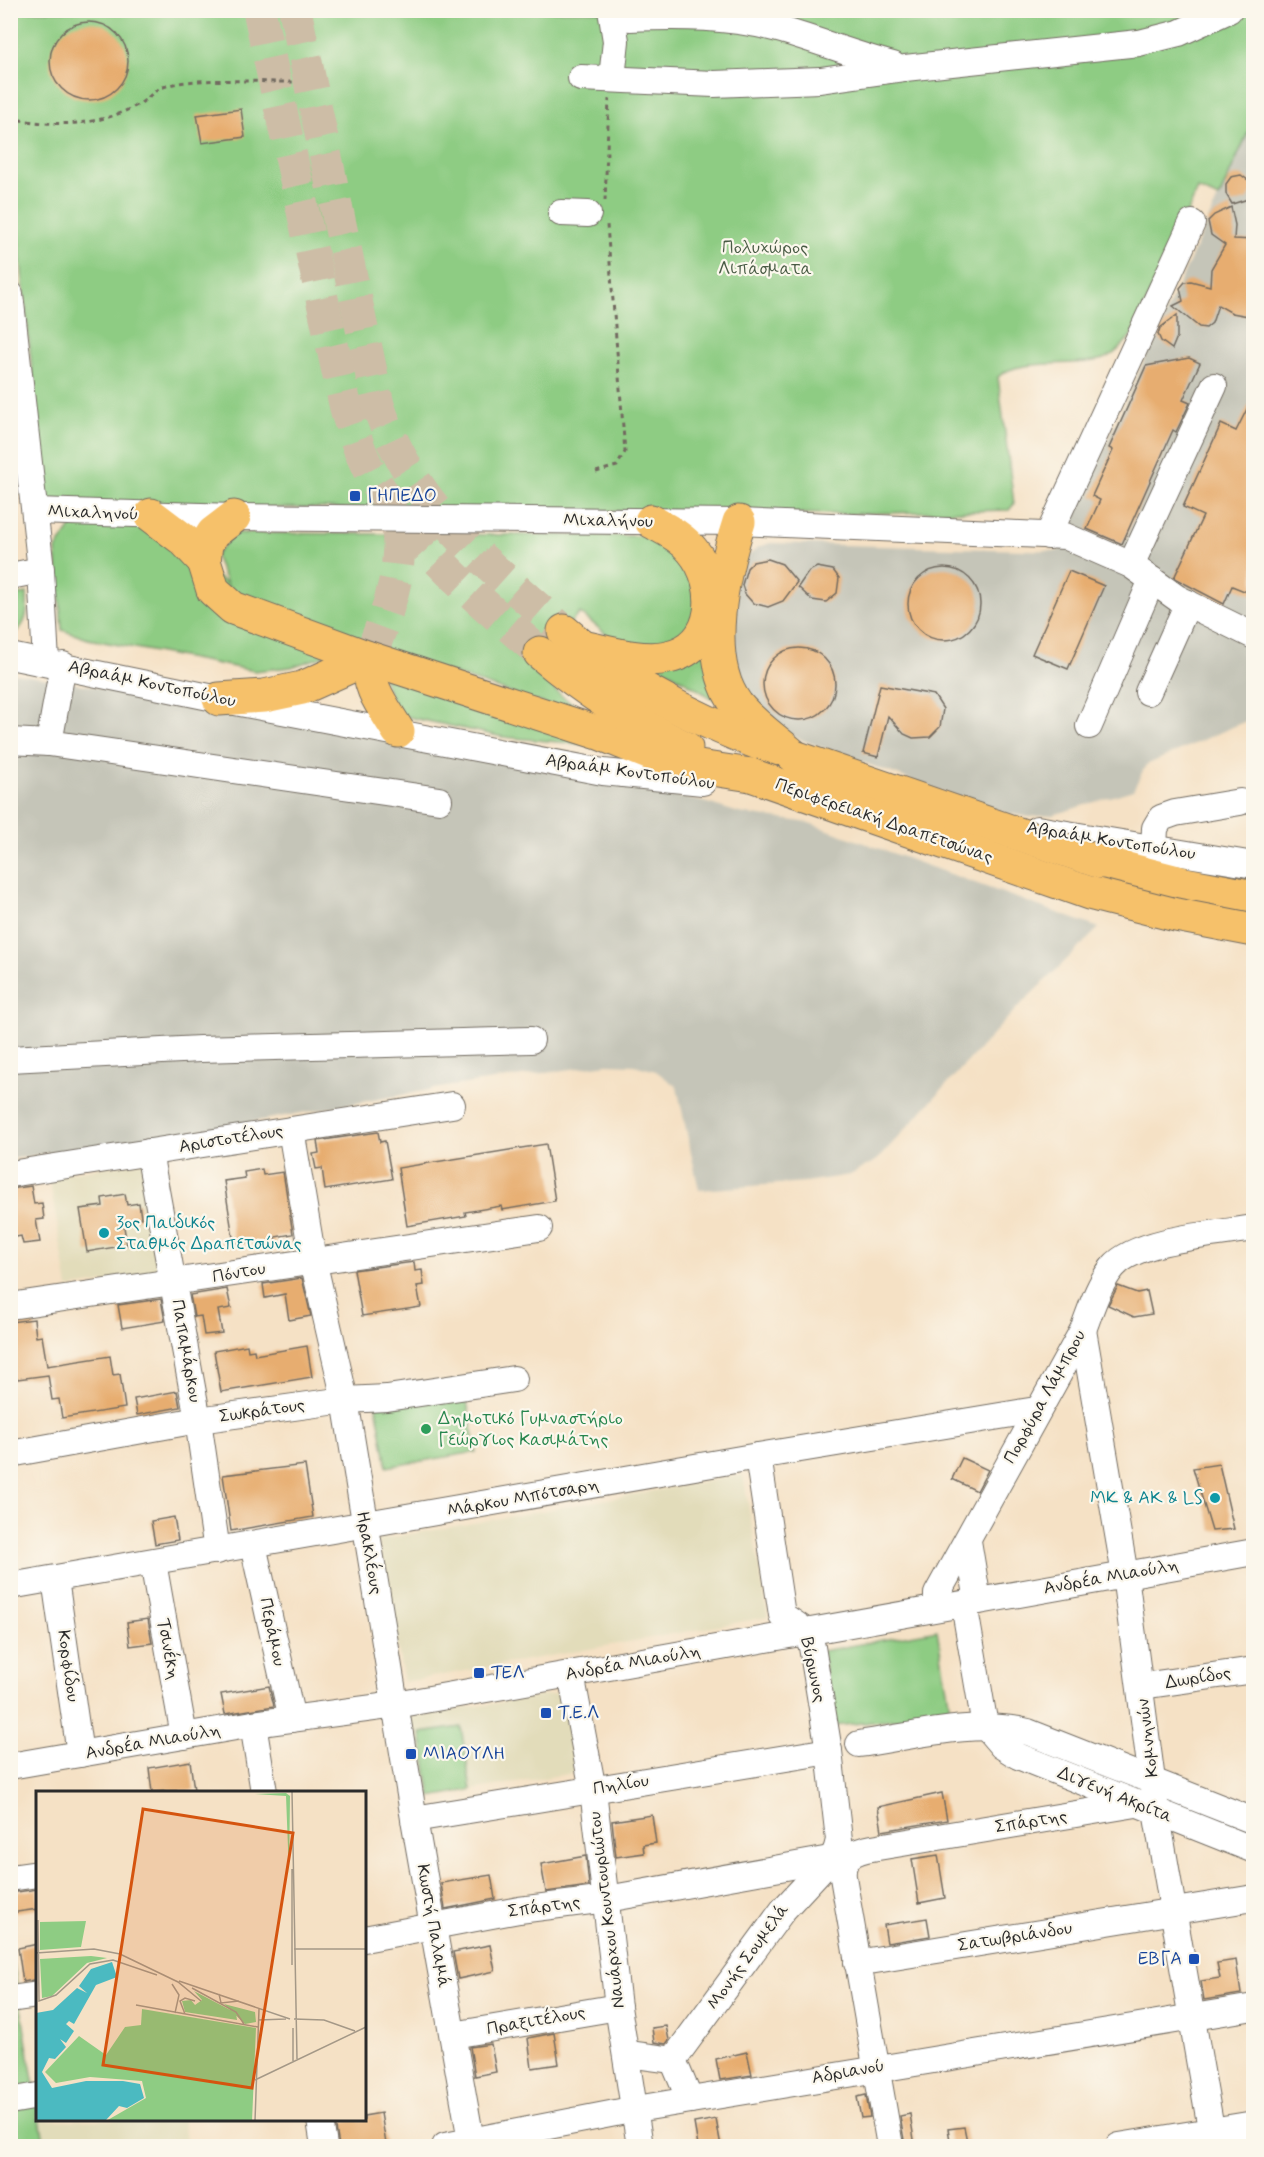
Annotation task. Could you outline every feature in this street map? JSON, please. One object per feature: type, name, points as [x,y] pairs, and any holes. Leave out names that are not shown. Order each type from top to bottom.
[{"type":"main road","points":[[152,515],[184,540],[204,561],[213,590],[233,608],[369,658],[609,722]]},
{"type":"main road","points":[[204,561],[207,544],[213,533],[234,517]]},
{"type":"main road","points":[[651,521],[681,537],[701,562],[709,543],[731,522]]},
{"type":"main road","points":[[731,522],[718,614],[722,669],[735,702],[749,718],[795,757]]},
{"type":"main road","name":"Περιφερειακή Δραπετσώνας","points":[[701,562],[711,585],[712,606],[708,623],[699,637],[685,650],[653,660],[573,639],[635,684],[721,729],[795,757],[1100,862],[1185,884],[1254,897]]},
{"type":"main road","points":[[540,653],[578,684],[609,722]]},
{"type":"main road","points":[[219,699],[264,696],[302,688],[369,658]]},
{"type":"main road","points":[[369,658],[369,681],[372,690],[398,731]]},
{"type":"main road","name":"Περιφερειακή Δραπετσώνας","points":[[609,722],[673,763],[752,775],[1089,893],[1176,915],[1254,930]]},
{"type":"street","points":[[581,78],[764,84],[820,80],[905,68],[1139,43],[1179,33],[1229,10]]},
{"type":"street","points":[[612,78],[616,41],[625,13],[745,23],[777,29],[905,68]]},
{"type":"street","points":[[561,213],[600,210]]},
{"type":"street","points":[[1192,223],[1057,536],[1131,565],[1188,603],[1254,636]]},
{"type":"street","points":[[10,294],[19,445],[34,512],[54,663],[49,743]]},
{"type":"street","points":[[1131,565],[1214,386]]},
{"type":"street","name":"Μιχαληνού","points":[[34,512],[152,515]]},
{"type":"street","name":"Μιχαλήνου","points":[[152,515],[731,522],[1057,536]]},
{"type":"street","points":[[10,576],[41,570]]},
{"type":"street","points":[[1089,726],[1152,580]]},
{"type":"street","points":[[1148,692],[1188,603]]},
{"type":"street","name":"Αβραάμ Κοντοπούλου","points":[[10,656],[54,663],[219,699],[398,731],[603,772],[852,799],[1254,865]]},
{"type":"street","points":[[10,741],[49,743],[439,800]]},
{"type":"street","points":[[1154,849],[1155,828],[1161,818],[1175,813],[1240,802]]},
{"type":"street","points":[[10,1059],[212,1049],[531,1040]]},
{"type":"street","name":"Αριστοτέλους","points":[[10,1174],[452,1105]]},
{"type":"street","name":"Ηρακλέους","points":[[291,1130],[313,1260],[345,1400],[364,1525],[396,1705]]},
{"type":"street","name":"Παπαμάρκου","points":[[149,1152],[198,1420],[217,1551]]},
{"type":"street","name":"Πόντου","points":[[10,1306],[174,1284],[313,1260],[539,1228]]},
{"type":"street","name":"Πορφύρα Λάμπρου","points":[[937,1608],[937,1594],[968,1541],[1042,1400],[1083,1330],[1102,1285],[1126,1255],[1147,1246],[1254,1228]]},
{"type":"street","name":"Κομνηνών","points":[[1083,1330],[1142,1686],[1153,1782],[1146,1807],[1173,1912],[1212,2139]]},
{"type":"street","name":"Σωκράτους","points":[[10,1454],[198,1420],[345,1400],[387,1398],[514,1379]]},
{"type":"street","name":"Μάρκου Μπότσαρη","points":[[10,1586],[758,1456],[1093,1389]]},
{"type":"street","name":"Βύρωνος","points":[[758,1456],[782,1615],[807,1632],[829,1751],[839,1840],[834,1855],[830,1859]]},
{"type":"street","points":[[859,1744],[985,1726],[971,1602],[968,1541]]},
{"type":"street","name":"Περάμου","points":[[253,1545],[292,1719]]},
{"type":"street","name":"Ανδρέα Μιαούλη","points":[[10,1766],[253,1724],[396,1705],[1254,1552]]},
{"type":"street","name":"Τσινέκη","points":[[153,1562],[183,1736]]},
{"type":"street","name":"Κορφίδου","points":[[55,1579],[80,1754]]},
{"type":"street","name":"Δωρίδος","points":[[1142,1686],[1254,1670]]},
{"type":"street","name":"Ναυάρχου Κουντουριώτου","points":[[571,1674],[593,1790],[618,2007],[628,2054],[640,2146]]},
{"type":"street","name":"Κωστή Παλαμά","points":[[396,1705],[432,1925],[472,2144]]},
{"type":"street","points":[[253,1724],[264,1791]]},
{"type":"street","name":"Διγενή Ακρίτα","points":[[985,1726],[1028,1732],[1254,1821]]},
{"type":"street","name":"Διγενή Ακρίτα","points":[[985,1726],[1002,1746],[1018,1756],[1254,1850]]},
{"type":"street","name":"Πηλίου","points":[[414,1819],[829,1751]]},
{"type":"street","name":"Σπάρτης","points":[[857,1963],[842,1868],[854,1851],[1146,1807]]},
{"type":"street","name":"Σπάρτης","points":[[366,1940],[432,1925],[607,1899],[830,1859]]},
{"type":"street","name":"Μονής Σουμελά","points":[[673,2060],[783,1910],[830,1859]]},
{"type":"street","points":[[10,1878],[36,1874]]},
{"type":"street","name":"Σατωβριάνδου","points":[[857,1963],[1254,1898]]},
{"type":"street","points":[[857,1963],[878,2067],[890,2146]]},
{"type":"street","points":[[10,1999],[36,1995]]},
{"type":"street","name":"Πραξιτέλους","points":[[453,2036],[618,2007]]},
{"type":"street","name":"Αδριανού","points":[[445,2146],[472,2144],[636,2109],[878,2067],[1254,2007]]},
{"type":"street","points":[[628,2054],[673,2060],[690,2100]]},
{"type":"street","points":[[10,2101],[36,2096]]},
{"type":"street","points":[[320,2121],[324,2146]]},
{"type":"street","points":[[1119,2146],[1212,2139],[1254,2124]]},
{"type":"path","points":[[596,472],[617,466],[625,452],[600,210],[612,78]]},
{"type":"path","points":[[10,118],[39,124],[72,125],[103,119],[139,104],[161,88],[194,81],[293,82]]},
{"type":"shaded area","points":[[1253,121],[1253,718],[1146,765],[1133,790],[1053,815],[1029,817],[1007,813],[963,799],[794,737],[749,706],[732,660],[734,589],[746,558],[757,548],[770,543],[1058,551]]},
{"type":"shaded area","points":[[11,673],[190,702],[554,771],[704,802],[739,813],[809,823],[1099,928],[1017,1008],[877,1160],[850,1175],[805,1182],[699,1190],[677,1087],[656,1071],[634,1065],[607,1064],[451,1086],[246,1123],[11,1159]]},
{"type":"shaded area","points":[[145,1161],[163,1273],[68,1288],[49,1176]]},
{"type":"shaded area","points":[[743,1475],[768,1617],[404,1682],[378,1540]]},
{"type":"shaded area","points":[[567,1692],[580,1772],[423,1798],[410,1717]]},
{"type":"shaded area","points":[[40,2121],[183,2121],[187,2146],[45,2146]]},
{"type":"green space","name":"Πολυχώρος Λιπάσματα","points":[[10,11],[1253,11],[1253,82],[1250,80],[1247,88],[1253,91],[1253,121],[1219,198],[1198,189],[1131,336],[1122,346],[1111,355],[1091,362],[1019,367],[998,377],[1014,504],[1009,510],[844,514],[46,505],[11,166]]},
{"type":"green space","points":[[76,520],[140,520],[325,656],[291,667],[255,671],[88,639],[62,630],[56,549]]},
{"type":"green space","points":[[234,533],[655,536],[691,563],[698,612],[672,647],[621,646],[580,613],[527,666],[564,698],[603,723],[235,602],[215,556]]},
{"type":"green space","points":[[27,593],[27,612],[24,623],[17,632],[11,635],[11,596]]},
{"type":"green space","points":[[709,647],[733,707],[710,697],[656,664]]},
{"type":"green space","points":[[382,676],[592,745],[503,737],[399,715]]},
{"type":"green space","name":"Δημοτικό Γυμναστήριο Γεώργιος Κασιμάτης","points":[[465,1390],[476,1452],[387,1467],[376,1405]]},
{"type":"green space","points":[[937,1630],[951,1714],[834,1726],[822,1651]]},
{"type":"green space","points":[[461,1727],[471,1790],[431,1797],[421,1733]]},
{"type":"green space","points":[[10,1944],[36,2097],[36,2121],[40,2121],[45,2146],[11,2146]]},
{"type":"building","points":[[89,22],[104,25],[121,39],[128,61],[125,76],[111,93],[89,100],[74,97],[57,83],[50,61],[53,46],[67,29]]},
{"type":"building","points":[[241,109],[245,137],[202,143],[197,115]]},
{"type":"building","points":[[1241,175],[1252,183],[1252,192],[1248,199],[1232,204],[1226,194],[1226,184],[1231,177]]},
{"type":"building","points":[[1231,207],[1235,225],[1234,239],[1254,240],[1254,317],[1232,313],[1218,305],[1212,323],[1206,328],[1199,327],[1173,306],[1183,301],[1180,288],[1185,282],[1191,281],[1210,286],[1211,269],[1225,245],[1211,235],[1208,221],[1214,215]]},
{"type":"building","points":[[1177,315],[1177,337],[1172,349],[1161,341],[1158,334],[1160,328]]},
{"type":"building","points":[[1189,358],[1200,363],[1183,400],[1190,403],[1176,432],[1173,430],[1122,544],[1087,529],[1100,500],[1092,496],[1113,450],[1109,448],[1146,366]]},
{"type":"building","points":[[1254,395],[1254,595],[1232,586],[1224,604],[1174,578],[1203,516],[1183,507],[1221,424],[1236,431]]},
{"type":"building","points":[[768,559],[782,564],[797,582],[783,601],[768,607],[753,603],[745,594],[742,585],[747,568],[753,562]]},
{"type":"building","points":[[817,567],[833,570],[839,578],[837,593],[826,602],[812,600],[798,587],[809,571]]},
{"type":"building","points":[[937,568],[951,568],[970,578],[980,597],[980,611],[970,630],[951,640],[937,640],[918,630],[908,611],[908,597],[918,578]]},
{"type":"building","points":[[1069,571],[1104,586],[1068,669],[1032,654]]},
{"type":"building","points":[[799,648],[819,654],[829,664],[835,684],[829,704],[819,714],[799,720],[779,714],[769,704],[763,684],[769,664],[779,654]]},
{"type":"building","points":[[880,685],[934,695],[943,709],[940,727],[930,737],[913,738],[904,734],[888,716],[878,757],[863,753]]},
{"type":"building","points":[[378,1132],[380,1142],[385,1141],[392,1179],[325,1190],[322,1168],[316,1169],[313,1154],[319,1153],[317,1141]]},
{"type":"building","points":[[546,1144],[555,1201],[502,1210],[501,1206],[465,1212],[466,1216],[407,1226],[398,1168]]},
{"type":"building","points":[[262,1169],[263,1175],[283,1172],[293,1234],[275,1237],[276,1245],[258,1248],[257,1241],[234,1244],[224,1181],[245,1178],[244,1172]]},
{"type":"building","points":[[31,1186],[34,1204],[42,1203],[44,1219],[36,1220],[40,1242],[23,1244],[21,1236],[10,1238],[10,1189]]},
{"type":"building","name":"3ος Παιδικός Σταθμός Δραπετσώνας","points":[[125,1194],[127,1205],[139,1203],[141,1218],[123,1221],[127,1245],[87,1252],[80,1209],[103,1206],[102,1198]]},
{"type":"building","points":[[414,1262],[415,1271],[422,1270],[424,1285],[417,1286],[421,1307],[362,1316],[354,1270]]},
{"type":"building","points":[[302,1278],[311,1316],[289,1320],[285,1294],[265,1298],[263,1284]]},
{"type":"building","points":[[1118,1286],[1137,1293],[1147,1291],[1152,1314],[1134,1317],[1108,1305]]},
{"type":"building","points":[[227,1289],[231,1308],[218,1310],[222,1333],[204,1335],[201,1316],[194,1317],[190,1295]]},
{"type":"building","points":[[161,1299],[165,1321],[122,1328],[118,1305]]},
{"type":"building","points":[[34,1319],[36,1337],[42,1336],[47,1366],[110,1356],[113,1375],[120,1374],[125,1408],[62,1418],[59,1399],[52,1400],[48,1375],[10,1380],[10,1322]]},
{"type":"building","points":[[247,1345],[248,1351],[254,1350],[255,1355],[307,1346],[312,1377],[221,1392],[214,1351]]},
{"type":"building","points":[[177,1391],[180,1407],[137,1415],[134,1399]]},
{"type":"building","points":[[962,1458],[988,1470],[977,1491],[952,1479]]},
{"type":"building","name":"MK & AK & LS","points":[[1219,1464],[1234,1529],[1212,1531],[1193,1468]]},
{"type":"building","points":[[305,1465],[313,1517],[231,1531],[223,1475]]},
{"type":"building","points":[[174,1517],[178,1540],[155,1544],[151,1521]]},
{"type":"building","points":[[148,1619],[152,1643],[130,1646],[127,1622]]},
{"type":"building","points":[[269,1686],[274,1706],[225,1714],[221,1694]]},
{"type":"building","points":[[190,1761],[194,1790],[152,1791],[149,1768]]},
{"type":"building","points":[[942,1793],[947,1820],[882,1831],[878,1807]]},
{"type":"building","points":[[652,1815],[656,1843],[643,1845],[644,1853],[616,1857],[612,1821]]},
{"type":"building","points":[[938,1855],[945,1898],[919,1903],[912,1859]]},
{"type":"building","points":[[586,1856],[589,1886],[546,1892],[541,1864]]},
{"type":"building","points":[[491,1875],[495,1899],[445,1909],[441,1883]]},
{"type":"building","points":[[36,1889],[36,1909],[10,1913],[10,1893]]},
{"type":"building","points":[[927,1918],[930,1936],[887,1943],[884,1925]]},
{"type":"building","points":[[36,1944],[36,1979],[23,1982],[18,1948]]},
{"type":"building","points":[[490,1945],[495,1971],[458,1979],[453,1952]]},
{"type":"building","points":[[1236,1960],[1241,1994],[1204,2000],[1201,1981],[1220,1978],[1217,1963]]},
{"type":"building","points":[[666,2026],[669,2040],[666,2044],[654,2042],[652,2028]]},
{"type":"building","points":[[554,2033],[559,2064],[532,2068],[528,2038]]},
{"type":"building","points":[[491,2044],[496,2072],[475,2076],[470,2047]]},
{"type":"building","points":[[747,2052],[752,2075],[720,2080],[716,2059]]},
{"type":"building","points":[[866,2095],[870,2117],[861,2118],[857,2097]]},
{"type":"building","points":[[381,2113],[386,2144],[339,2146],[335,2122],[366,2121],[366,2116]]},
{"type":"building","points":[[910,2114],[915,2146],[905,2146],[900,2116]]},
{"type":"building","points":[[716,2119],[721,2146],[698,2146],[694,2123]]},
{"type":"building","points":[[964,2127],[968,2146],[951,2146],[948,2129]]},
{"type":"tunnel","points":[[259,10],[347,413],[370,473],[410,530],[430,552],[540,653]]},
{"type":"tunnel","points":[[295,10],[378,405],[393,442],[431,504],[454,531],[564,631]]},
{"type":"tunnel","points":[[369,658],[394,587],[399,550],[396,512]]},
{"type":"place","name":"ΓΗΠΕΔΟ","points":[[355,496]]},
{"type":"place","name":"3ος Παιδικός Σταθμός Δραπετσώνας","points":[[104,1233]]},
{"type":"place","name":"Δημοτικό Γυμναστήριο Γεώργιος Κασιμάτης","points":[[426,1429]]},
{"type":"place","name":"MK & AK & LS","points":[[1215,1498]]},
{"type":"place","name":"ΤΕΛ","points":[[479,1673]]},
{"type":"place","name":"Τ.Ε.Λ","points":[[546,1713]]},
{"type":"place","name":"ΜΙΑΟΥΛΗ","points":[[411,1754]]},
{"type":"place","name":"ΕΒΓΑ","points":[[1194,1959]]}]
